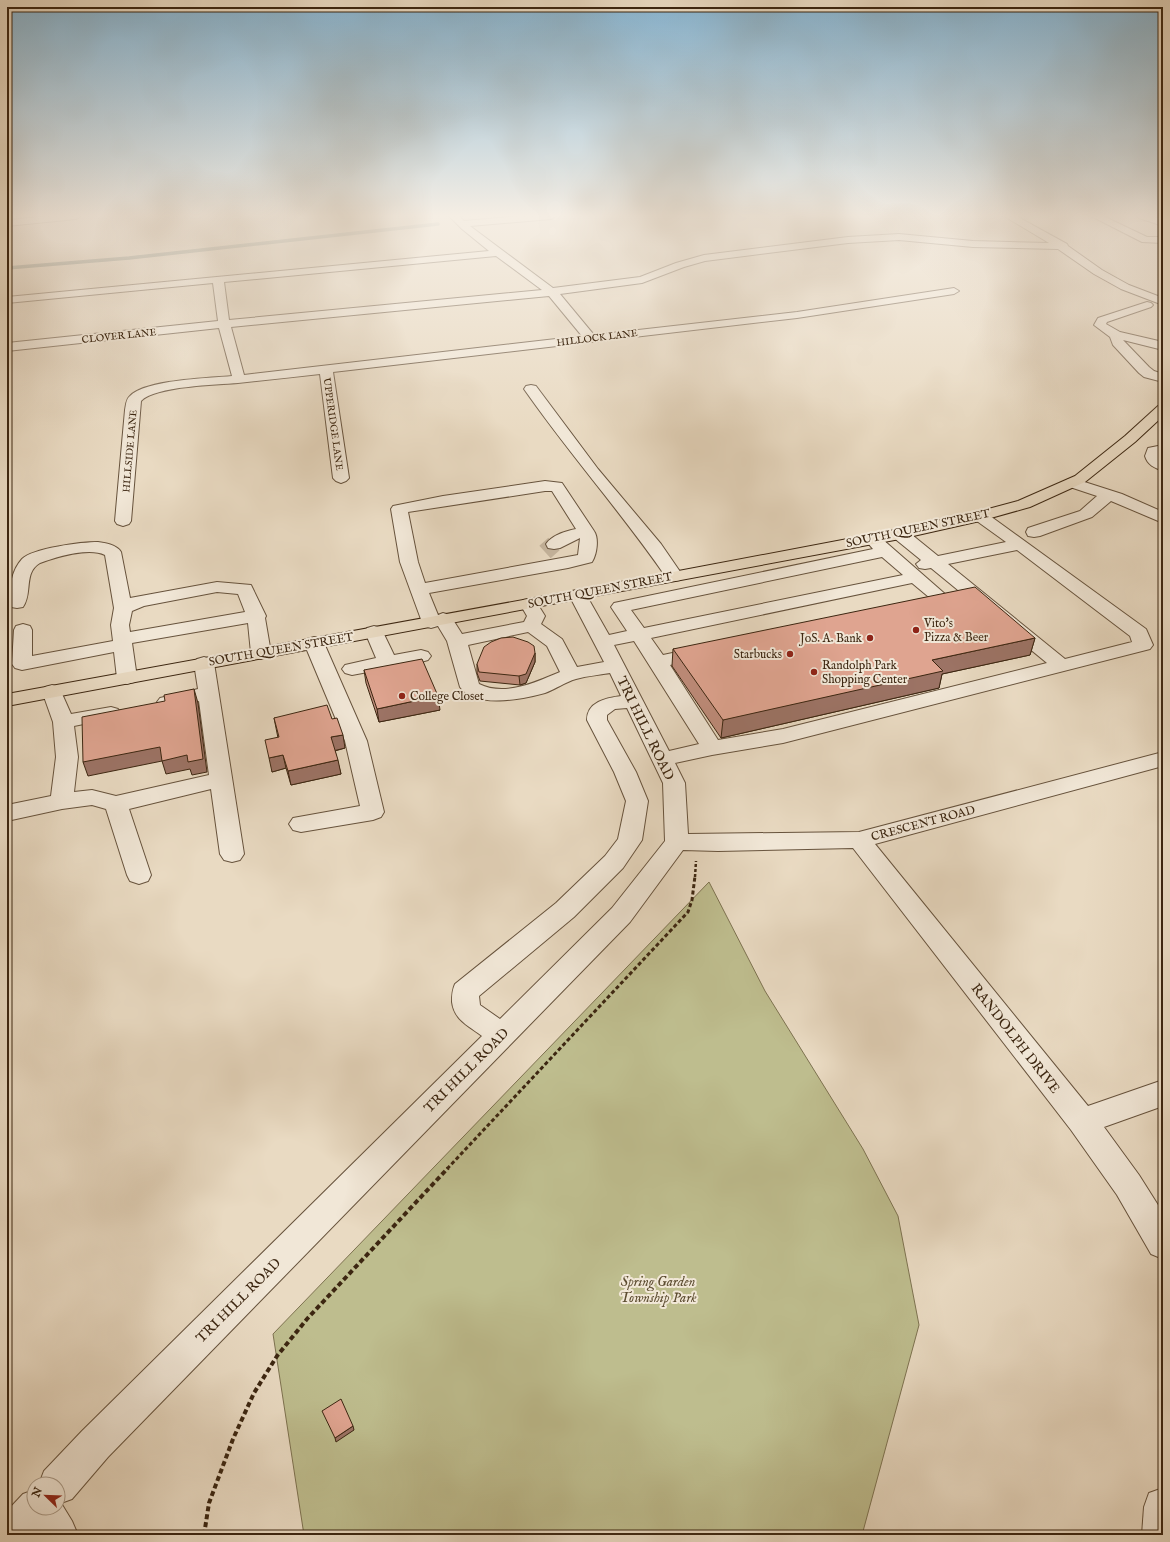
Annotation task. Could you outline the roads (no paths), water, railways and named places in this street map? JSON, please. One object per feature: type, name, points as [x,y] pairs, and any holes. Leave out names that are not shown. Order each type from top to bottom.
[{"type":"main road","name":"SOUTH QUEEN STREET","points":[[7,700],[578,595],[900,534],[980,516],[1024,504],[1080,479],[1130,439],[1163,409]]},
{"type":"street","points":[[7,300],[128,288]]},
{"type":"street","points":[[219,288],[224,324],[239,379]]},
{"type":"street","points":[[546,288],[551,292],[590,338]]},
{"type":"street","name":"CLOVER LANE","points":[[7,347],[582,288]]},
{"type":"street","points":[[1127,288],[1163,302]]},
{"type":"street","name":"HILLOCK LANE","points":[[239,379],[797,315],[954,291]]},
{"type":"street","points":[[1147,305],[1102,320],[1100,325],[1112,333],[1163,346]]},
{"type":"street","points":[[1126,312],[1146,319]]},
{"type":"street","points":[[1112,333],[1126,324]]},
{"type":"street","points":[[1112,333],[1117,342],[1144,370],[1149,374],[1163,378]]},
{"type":"street","points":[[1129,354],[1149,359]]},
{"type":"street","name":"UPPERIDGE LANE","points":[[326,369],[341,478]]},
{"type":"street","name":"HILLSIDE LANE","points":[[123,521],[132,410],[135,398],[141,393],[159,388],[239,379]]},
{"type":"street","points":[[531,389],[593,472],[655,548],[674,576]]},
{"type":"street","points":[[1163,449],[1153,451],[1152,456],[1153,459],[1163,466]]},
{"type":"street","points":[[1072,483],[1108,495],[1163,518]]},
{"type":"street","points":[[548,554],[568,564],[586,558],[590,536],[557,486],[545,486],[451,500],[399,510],[409,562],[419,588],[437,621],[457,641],[470,687],[482,693],[506,695],[539,688],[571,674],[610,654],[640,634],[911,572],[935,562],[1020,544]]},
{"type":"street","points":[[1034,532],[1086,514],[1108,495]]},
{"type":"street","points":[[663,759],[712,748],[783,736],[1143,645],[1139,633],[980,516]]},
{"type":"street","points":[[419,588],[548,554],[571,535],[586,531]]},
{"type":"street","points":[[900,534],[1061,665]]},
{"type":"street","points":[[871,539],[944,601],[906,609]]},
{"type":"street","points":[[17,603],[20,576],[30,561],[50,554],[86,547],[100,547],[113,552],[123,608],[120,625],[127,678]]},
{"type":"street","points":[[712,748],[640,634],[620,607],[886,551]]},
{"type":"street","points":[[123,608],[139,601],[217,587],[245,589],[256,616],[261,653]]},
{"type":"street","name":"TRI HILL ROAD","points":[[66,1476],[95,1444],[621,915],[687,842],[674,783],[610,654],[578,595]]},
{"type":"street","points":[[529,604],[536,616],[531,626]]},
{"type":"street","points":[[22,630],[22,664],[122,642],[256,616]]},
{"type":"street","points":[[457,641],[531,626],[555,643],[571,674]]},
{"type":"street","points":[[374,632],[387,662]]},
{"type":"street","points":[[301,824],[373,812],[356,741],[314,643]]},
{"type":"street","points":[[658,662],[720,649]]},
{"type":"street","points":[[352,669],[420,656]]},
{"type":"street","points":[[204,663],[232,854]]},
{"type":"street","points":[[52,691],[63,722],[67,757],[62,801]]},
{"type":"street","points":[[63,722],[209,693]]},
{"type":"street","points":[[502,1034],[467,1010],[464,992],[565,910],[614,862],[630,840],[637,801],[625,772],[597,720],[597,713],[609,704],[633,701]]},
{"type":"street","name":"CRESCENT ROAD","points":[[687,842],[859,840],[1163,760]]},
{"type":"street","points":[[7,813],[62,801],[92,797],[116,804],[222,780]]},
{"type":"street","points":[[116,804],[139,875]]},
{"type":"street","name":"RANDOLPH DRIVE","points":[[859,840],[1082,1122],[1128,1185],[1163,1243]]},
{"type":"street","points":[[1082,1122],[1163,1093]]},
{"type":"street","points":[[1162,1535],[1163,1507]]},
{"type":"street","points":[[12,1535],[30,1516]]},
{"type":"street","points":[[47,1516],[58,1535]]},
{"type":"tunnel","points":[[545,552],[554,544]]},
{"type":"place","name":"Vito's Pizza & Beer","points":[[916,630]]},
{"type":"place","name":"JoS. A. Bank","points":[[870,638]]},
{"type":"place","name":"Starbucks","points":[[790,654]]},
{"type":"place","name":"Randolph Park Shopping Center","points":[[814,672]]},
{"type":"place","name":"College Closet","points":[[402,696]]},
{"type":"park label","name":"Spring Garden Township Park","points":[[658,1290]]}]
